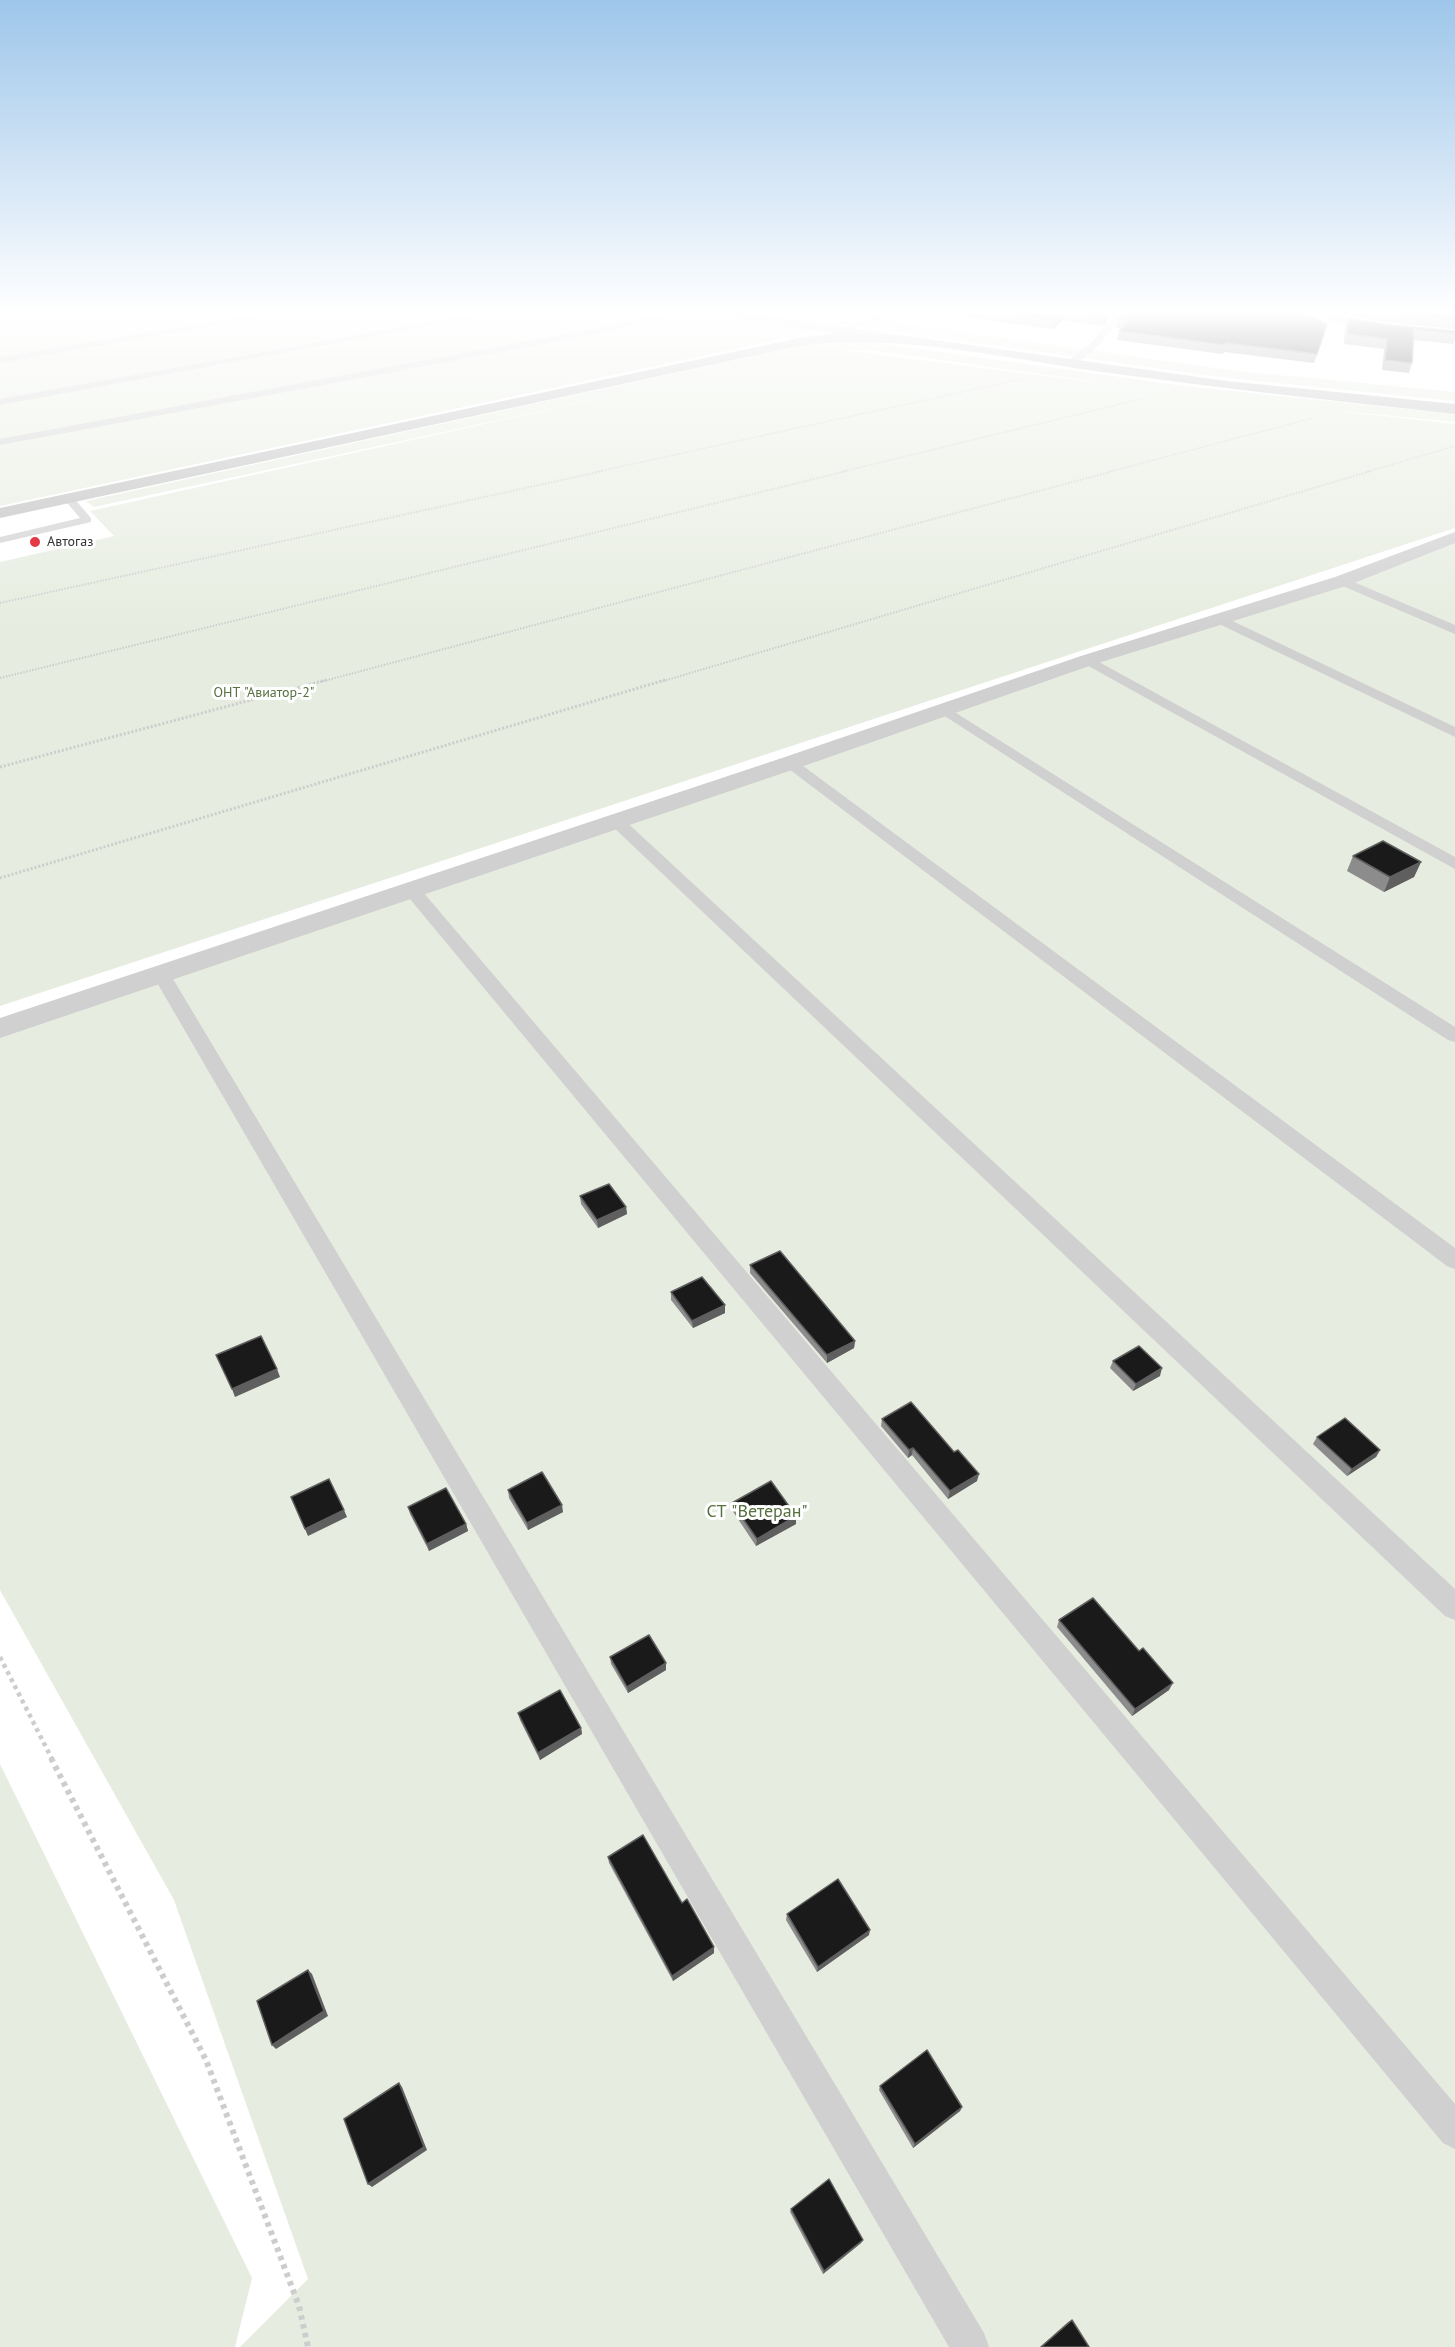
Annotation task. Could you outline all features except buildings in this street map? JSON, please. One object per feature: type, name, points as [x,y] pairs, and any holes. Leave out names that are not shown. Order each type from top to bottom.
[{"type":"street","points":[[0,513],[436,420]]},
{"type":"street","points":[[0,1028],[790,763],[1088,660],[1342,581],[1451,542]]},
{"type":"lane","points":[[0,442],[121,420]]},
{"type":"lane","points":[[0,540],[87,520],[68,498]]},
{"type":"lane","points":[[1342,581],[1455,630]]},
{"type":"lane","points":[[1220,619],[1455,733]]},
{"type":"lane","points":[[1088,660],[1455,864]]},
{"type":"lane","points":[[945,710],[1455,1035]]},
{"type":"lane","points":[[790,763],[1455,1260]]},
{"type":"lane","points":[[615,820],[1455,1606]]},
{"type":"lane","points":[[411,889],[1455,2131]]},
{"type":"lane","points":[[161,974],[970,2347]]},
{"type":"path","points":[[0,603],[838,420]]},
{"type":"path","points":[[0,678],[1054,420]]},
{"type":"path","points":[[0,767],[1307,420]]},
{"type":"path","points":[[0,878],[1455,446]]},
{"type":"path","points":[[0,1657],[206,2061],[299,2306],[308,2347]]},
{"type":"green space","points":[[0,420],[405,420],[0,506]]},
{"type":"green space","name":"ОНТ \"Авиатор-2\"","points":[[461,420],[502,420],[94,507],[86,501]]},
{"type":"green space","name":"ОНТ \"Авиатор-2\"","points":[[505,420],[1415,420],[1455,424],[1455,528],[0,1006],[0,562],[114,536],[90,511]]},
{"type":"green space","name":"ОНТ \"Авиатор-2\"","points":[[1430,420],[1455,420],[1455,422]]},
{"type":"green space","name":"СТ \"Ветеран\"","points":[[1455,541],[1455,2347],[240,2347],[308,2279],[174,1900],[0,1590],[0,1029]]},
{"type":"green space","points":[[0,1764],[252,2278],[235,2347],[0,2347]]},
{"type":"place","name":"Автогаз","points":[[35,542]]}]
